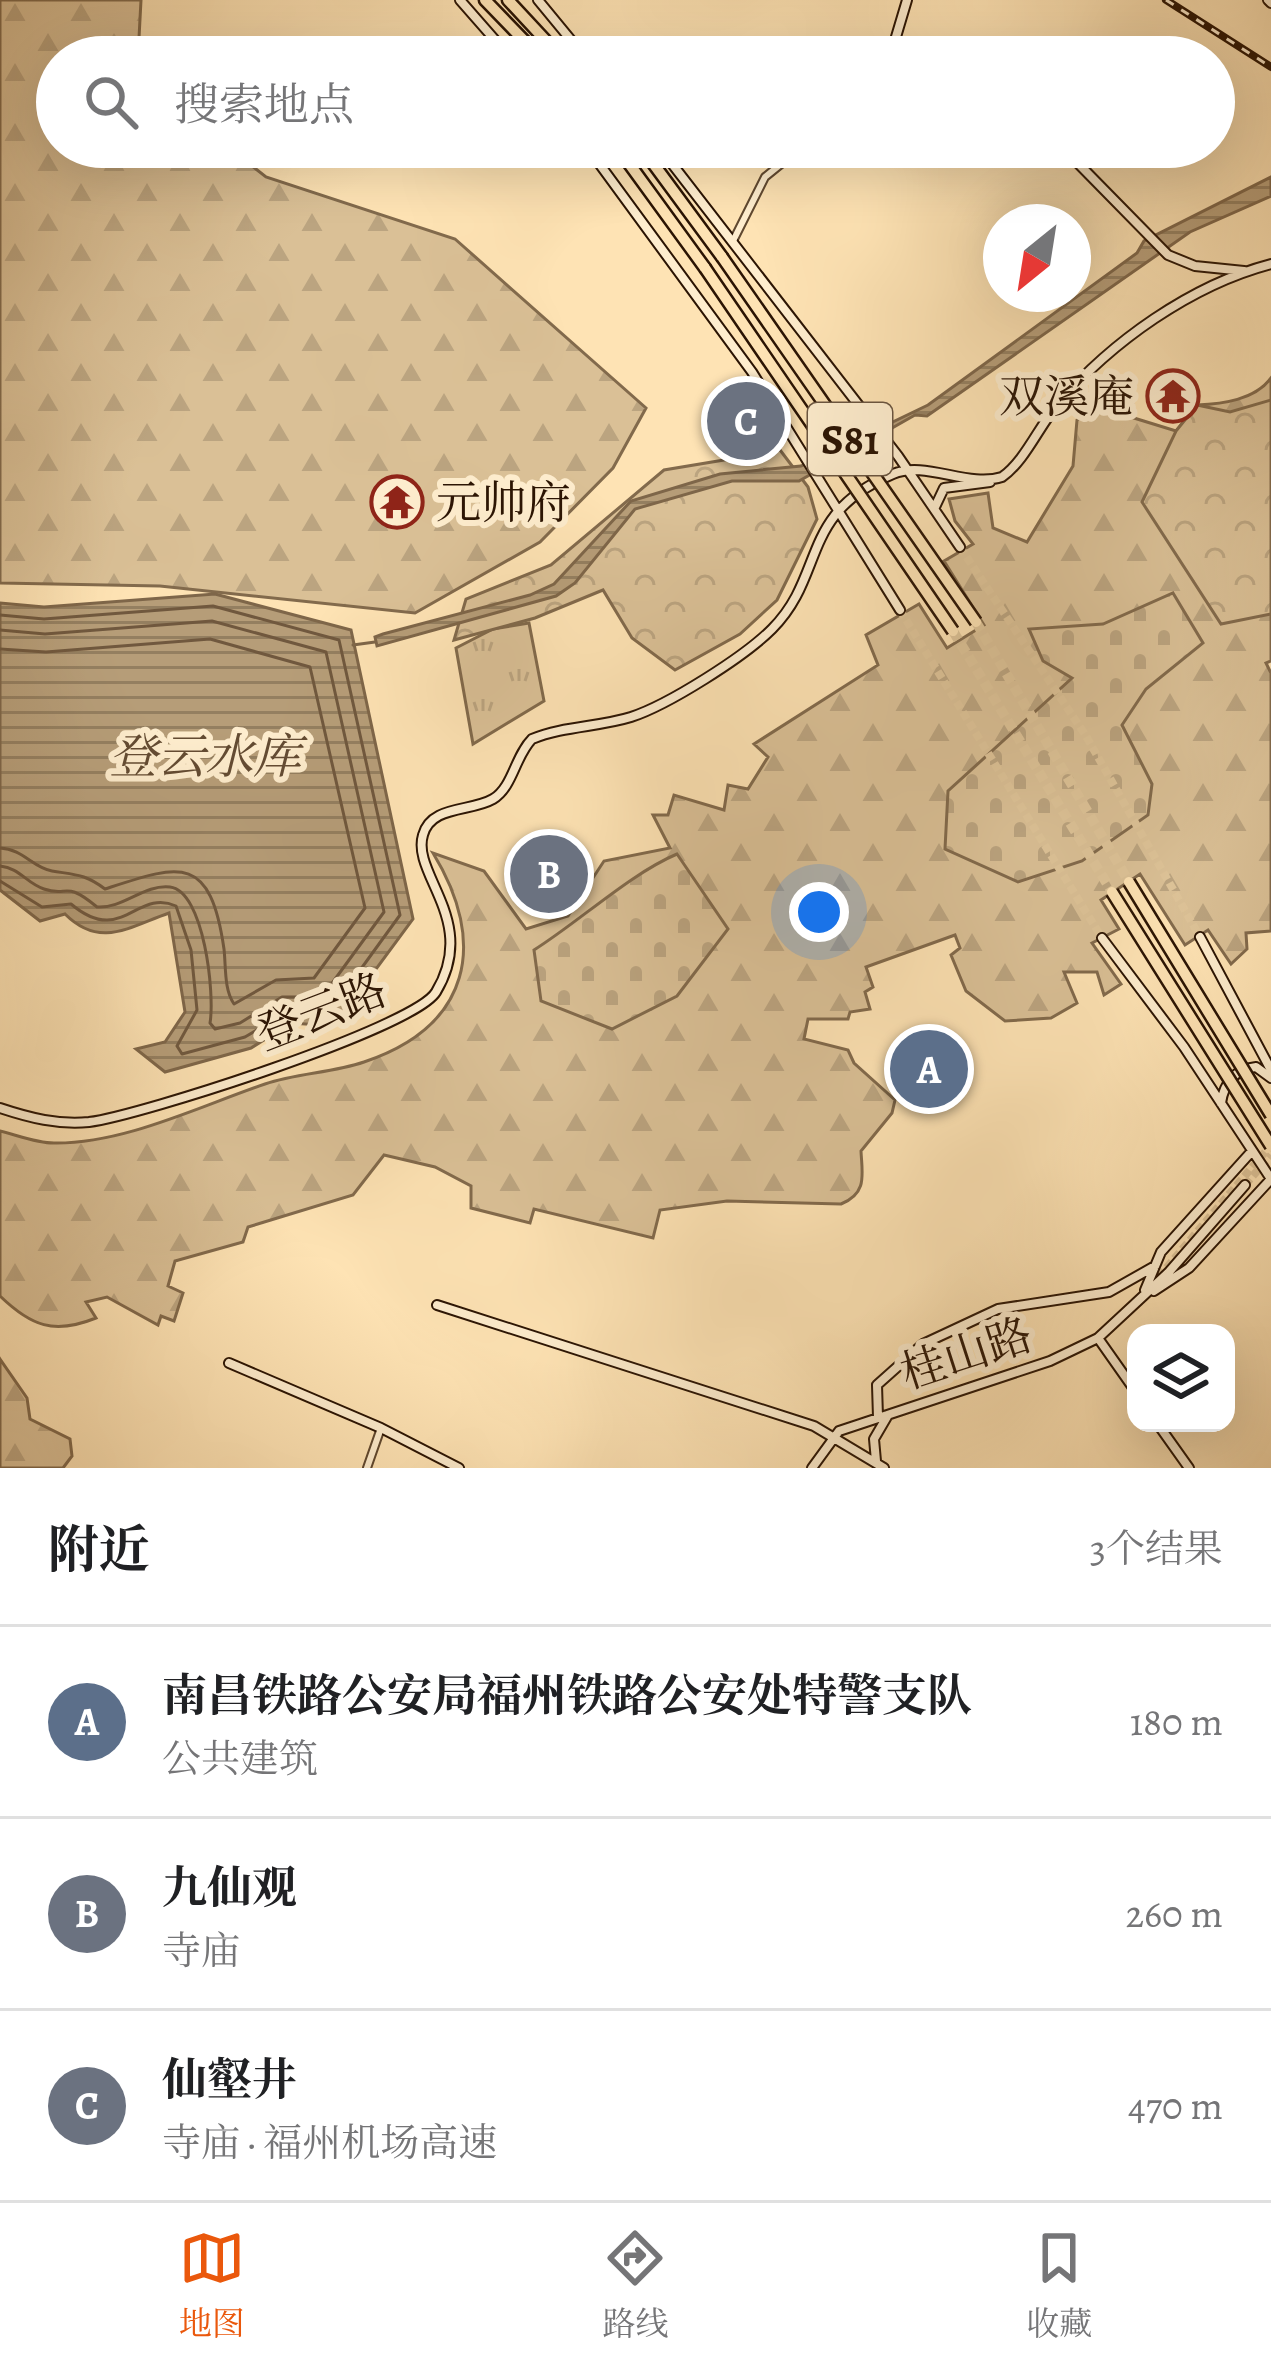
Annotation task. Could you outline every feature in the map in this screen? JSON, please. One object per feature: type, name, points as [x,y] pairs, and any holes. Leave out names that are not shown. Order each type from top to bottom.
[{"type":"highway","points":[[485,0],[520,36]]},
{"type":"highway","points":[[508,0],[541,36]]},
{"type":"highway","name":"S81","points":[[632,168],[953,631]]},
{"type":"highway","name":"S81","points":[[657,168],[976,622]]},
{"type":"highway","points":[[1129,882],[1271,1115]]},
{"type":"highway","points":[[1112,892],[1271,1146]]},
{"type":"street","points":[[460,0],[492,36]]},
{"type":"street","points":[[538,0],[568,36]]},
{"type":"street","points":[[896,36],[907,0]]},
{"type":"street","points":[[602,168],[752,371],[900,610]]},
{"type":"street","points":[[675,168],[898,456],[960,547]]},
{"type":"street","points":[[733,241],[765,177],[776,168]]},
{"type":"street","points":[[1083,168],[1163,250],[1195,266],[1245,271]]},
{"type":"street","points":[[934,508],[944,488],[986,484],[1014,467],[1041,424],[1092,367],[1194,295],[1271,264]]},
{"type":"street","points":[[908,471],[997,479]]},
{"type":"street","points":[[908,471],[986,484]]},
{"type":"street","name":"登云路","points":[[0,1108],[66,1123],[112,1118],[346,1045],[424,1005],[442,979],[450,940],[446,911],[422,848],[429,823],[494,799],[532,739],[648,710],[766,635],[795,597],[814,547],[838,508],[892,474],[908,471]]},
{"type":"street","points":[[1102,938],[1271,1179],[1189,1268],[1142,1297]]},
{"type":"street","points":[[1200,938],[1271,1074]]},
{"type":"street","points":[[1221,1103],[1223,1089],[1240,1071],[1256,1067],[1271,1074]]},
{"type":"street","points":[[1142,1297],[1161,1252],[1252,1151]]},
{"type":"street","points":[[1142,1297],[1245,1185]]},
{"type":"street","points":[[878,1417],[877,1385],[929,1341],[1005,1306],[1113,1291],[1155,1266]]},
{"type":"street","name":"桂山路","points":[[834,1435],[1050,1361],[1098,1338],[1142,1297]]},
{"type":"street","points":[[437,1305],[834,1435],[880,1465]]},
{"type":"street","points":[[1098,1338],[1127,1379]]},
{"type":"street","points":[[229,1364],[381,1428],[459,1468]]},
{"type":"street","points":[[880,1465],[874,1439],[890,1413]]},
{"type":"street","points":[[368,1468],[381,1428]]},
{"type":"street","points":[[1163,1432],[1189,1468]]},
{"type":"street","points":[[812,1468],[834,1435]]},
{"type":"green space","points":[[0,0],[141,0],[139,36],[36,36],[36,168],[255,168],[266,177],[455,239],[646,408],[613,468],[540,542],[415,613],[160,586],[0,583]]},
{"type":"green space","points":[[1271,378],[1271,661],[1266,663],[1271,673],[1271,931],[1246,933],[1247,949],[1231,964],[1208,930],[1185,945],[1140,874],[1101,900],[1119,929],[1092,943],[1121,984],[1104,995],[1097,972],[1064,972],[1077,1003],[1051,1018],[1005,1021],[966,991],[951,955],[960,948],[955,935],[866,967],[873,987],[865,992],[870,1009],[850,1012],[848,1019],[808,1019],[804,1039],[848,1050],[854,1063],[895,1100],[892,1113],[861,1151],[862,1175],[856,1194],[841,1204],[727,1201],[660,1210],[653,1238],[534,1209],[530,1223],[471,1208],[471,1186],[435,1167],[384,1155],[353,1195],[248,1227],[243,1242],[175,1261],[168,1286],[183,1293],[174,1321],[161,1316],[158,1325],[107,1297],[86,1302],[96,1318],[68,1326],[44,1325],[0,1296],[0,1131],[47,1143],[107,1137],[277,1080],[364,1062],[400,1046],[428,1027],[447,1004],[459,978],[464,949],[450,886],[433,853],[484,871],[526,929],[568,916],[604,861],[670,848],[653,815],[668,815],[674,795],[724,810],[728,785],[748,789],[768,757],[754,744],[878,665],[866,635],[919,604],[947,648],[984,625],[944,561],[973,544],[955,521],[949,499],[988,493],[993,528],[1027,542],[1073,466],[1077,420],[1131,385],[1134,418],[1176,431],[1197,405],[1247,396]]},
{"type":"green space","points":[[1271,400],[1271,614],[1221,624],[1142,502],[1176,431],[1197,405],[1230,412]]},
{"type":"green space","points":[[774,442],[808,487],[817,519],[777,600],[740,634],[675,670],[632,638],[603,590],[535,618],[454,640],[466,599],[551,565],[664,470],[736,458]]},
{"type":"green space","points":[[1173,593],[1203,643],[1146,689],[1122,725],[1152,784],[1148,815],[1082,861],[1018,882],[945,849],[948,791],[1072,678],[1043,661],[1029,629],[1103,624]]},
{"type":"green space","points":[[529,623],[544,701],[473,744],[456,648],[493,629]]},
{"type":"green space","points":[[677,854],[728,929],[677,996],[612,1029],[541,1001],[534,950],[641,873]]},
{"type":"green space","points":[[0,1359],[27,1398],[30,1419],[70,1439],[72,1456],[63,1468],[0,1468]]},
{"type":"water","points":[[1271,177],[1271,196],[1190,232],[1091,301],[1091,286],[1137,253],[1144,241]]},
{"type":"water","points":[[1056,312],[1076,312],[927,416],[915,415],[799,481],[732,481],[635,509],[575,583],[556,596],[377,646],[375,637],[383,634],[530,595],[554,584],[631,501],[720,474],[801,466],[928,405]]},
{"type":"water","name":"登云水库","points":[[215,594],[351,630],[413,919],[334,1026],[291,1023],[251,1048],[165,1072],[136,1049],[165,1042],[185,1012],[169,913],[103,933],[78,925],[65,914],[40,921],[0,890],[0,603],[44,607]]},
{"type":"waterway","points":[[353,645],[375,642]]},
{"type":"tunnel","points":[[960,547],[1086,736],[1200,937]]},
{"type":"tunnel","points":[[900,610],[1102,938]]},
{"type":"tunnel","points":[[976,622],[1129,882]]},
{"type":"tunnel","points":[[953,631],[1112,892]]},
{"type":"tunnel","points":[[1151,1286],[1271,1145]]},
{"type":"tunnel","points":[[1245,1185],[1271,1155]]},
{"type":"railway","points":[[1166,0],[1222,36]]},
{"type":"railway","points":[[1235,44],[1271,67]]},
{"type":"place","name":"双溪庵","points":[[1173,396]]},
{"type":"place","name":"仙壑井","points":[[746,421]]},
{"type":"place","name":"元帅府","points":[[397,502]]},
{"type":"place","name":"九仙观","points":[[549,874]]},
{"type":"place","name":"南昌铁路公安局福州铁路公安处特警支队","points":[[929,1069]]}]
